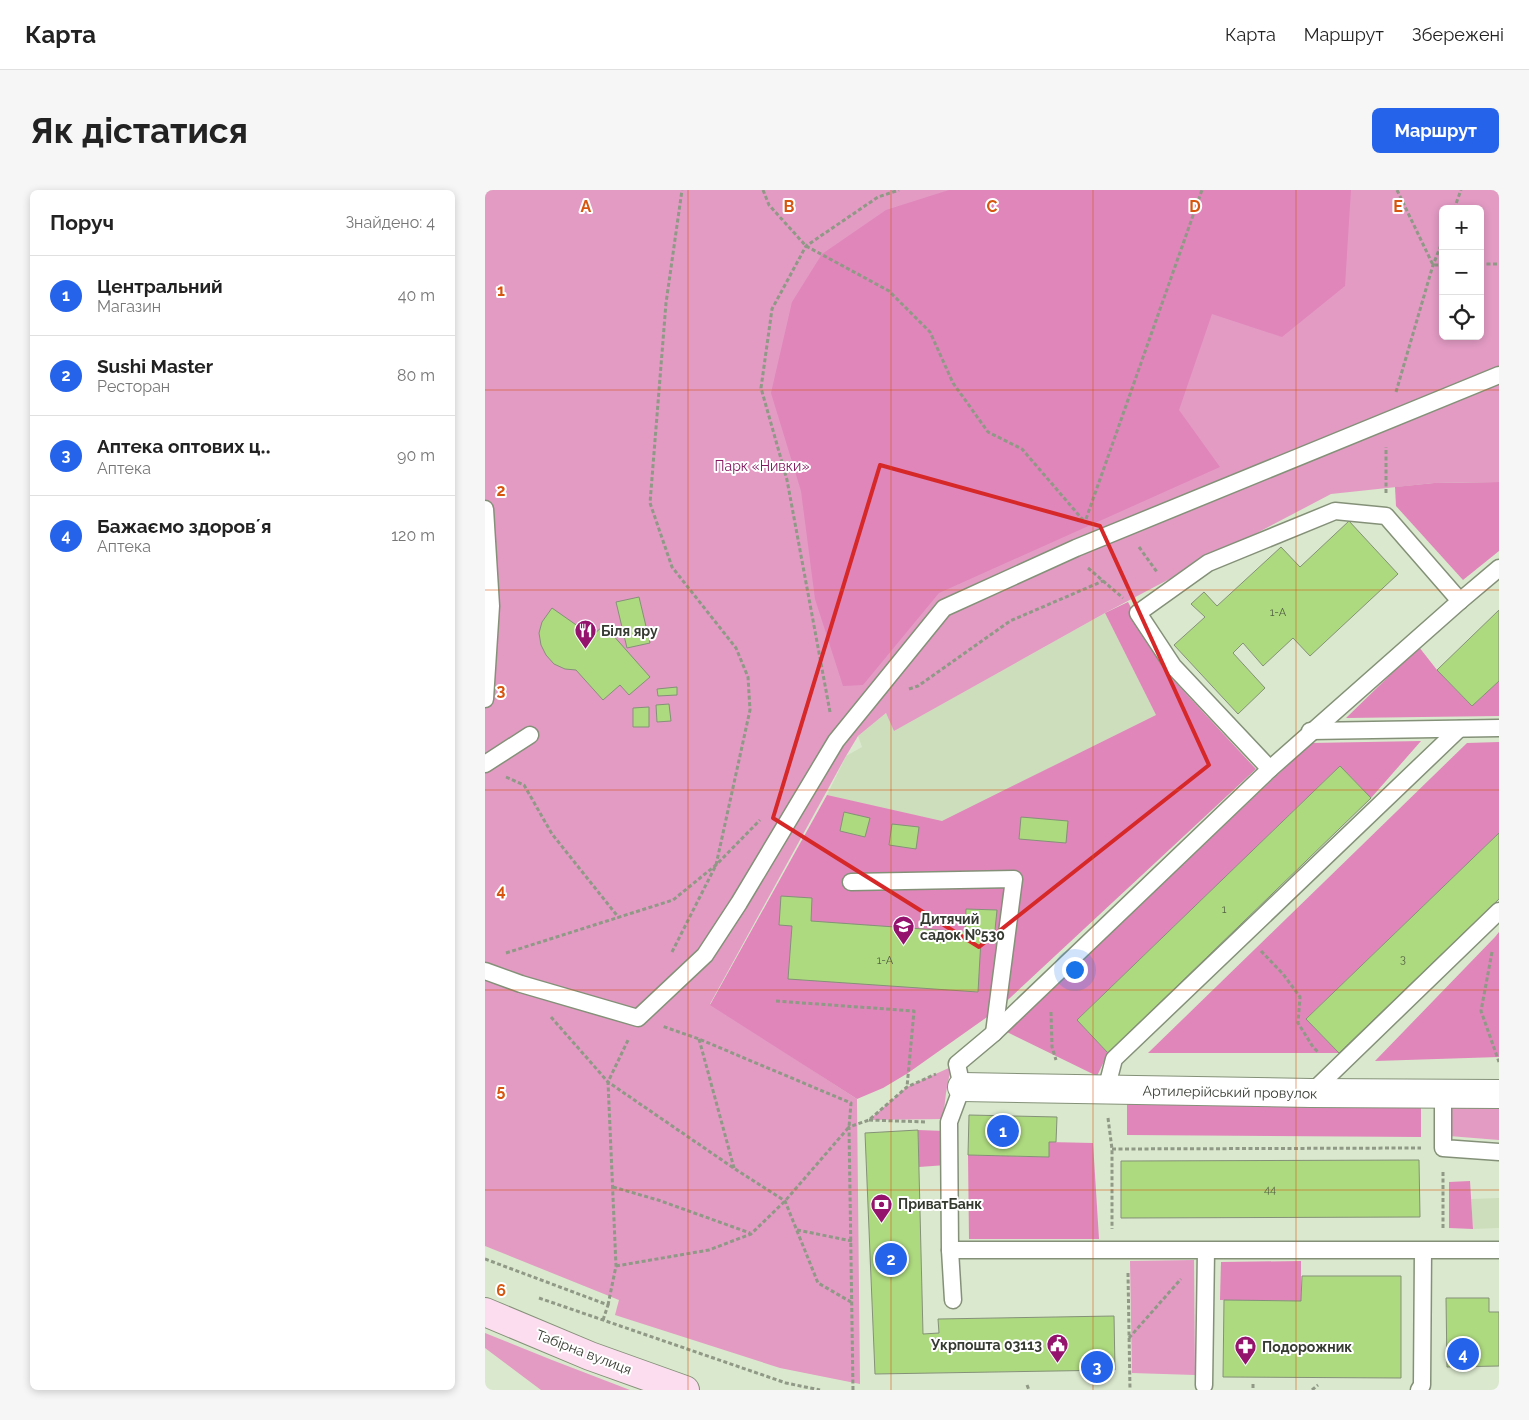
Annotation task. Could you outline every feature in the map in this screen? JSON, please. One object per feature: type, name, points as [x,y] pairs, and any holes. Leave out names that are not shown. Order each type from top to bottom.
[{"type":"main road","name":"Табірна вулиця","points":[[485,1312],[590,1356],[685,1390]]},
{"type":"street","name":"Артилерійський провулок","points":[[959,1075],[1067,1088],[1105,1090],[1499,1094]]},
{"type":"lane","points":[[485,971],[521,984],[638,1018],[705,955],[739,903],[836,741],[944,608],[1126,527],[1499,375]]},
{"type":"lane","points":[[485,509],[491,606],[485,699]]},
{"type":"lane","points":[[1270,769],[1173,666],[1138,613],[1209,564],[1335,511],[1385,516],[1459,601]]},
{"type":"lane","points":[[953,1300],[950,1250],[949,1122],[959,1075],[994,1033],[1270,769],[1459,601],[1499,568]]},
{"type":"lane","points":[[1310,732],[1499,728]]},
{"type":"lane","points":[[1105,1090],[1114,1059],[1459,729]]},
{"type":"lane","points":[[485,764],[530,735]]},
{"type":"lane","points":[[851,882],[1015,879],[994,1033]]},
{"type":"lane","points":[[1311,1093],[1497,913]]},
{"type":"lane","points":[[1443,1093],[1443,1148],[1499,1152]]},
{"type":"lane","points":[[950,1250],[1499,1250]]},
{"type":"lane","points":[[1204,1385],[1206,1251]]},
{"type":"lane","points":[[1419,1390],[1422,1385],[1423,1251]]},
{"type":"path","points":[[669,958],[716,865],[750,710],[748,677],[736,648],[671,567],[650,503],[666,303],[682,190]]},
{"type":"path","points":[[763,190],[769,205],[806,246],[889,291],[930,332],[953,383],[988,432],[1022,449],[1085,522],[1202,190]]},
{"type":"path","points":[[836,741],[787,480],[761,388],[772,309],[806,246],[877,196],[899,190]]},
{"type":"path","points":[[1397,190],[1433,265]]},
{"type":"path","points":[[1456,205],[1461,190]]},
{"type":"path","points":[[1385,516],[1386,421],[1439,250]]},
{"type":"path","points":[[1484,264],[1499,264]]},
{"type":"path","points":[[1433,265],[1439,265]]},
{"type":"path","points":[[1126,527],[1169,591]]},
{"type":"path","points":[[1076,548],[1082,562],[1138,613]]},
{"type":"path","points":[[870,699],[918,686],[1009,621],[1103,581]]},
{"type":"path","points":[[501,775],[524,785],[553,834],[619,918]]},
{"type":"path","points":[[503,954],[673,900],[716,865],[763,817]]},
{"type":"path","points":[[1497,913],[1495,937],[1481,1011],[1499,1062]]},
{"type":"path","points":[[1244,935],[1283,974],[1300,997],[1298,1023],[1313,1047],[1336,1069]]},
{"type":"path","points":[[1051,978],[1052,1047],[1067,1088]]},
{"type":"path","points":[[521,984],[608,1082],[785,1201],[818,1283],[851,1302]]},
{"type":"path","points":[[776,1001],[914,1011],[907,1088]]},
{"type":"path","points":[[603,1320],[616,1266],[608,1082],[638,1018],[699,1039],[851,1103],[849,1127],[853,1390]]},
{"type":"path","points":[[699,1039],[735,1169]]},
{"type":"path","points":[[869,1120],[907,1088],[959,1075]]},
{"type":"path","points":[[1105,1090],[1129,1339],[1130,1390]]},
{"type":"path","points":[[616,1266],[709,1250],[751,1234],[785,1201],[849,1127],[869,1120],[949,1122]]},
{"type":"path","points":[[1111,1149],[1443,1148],[1443,1251]]},
{"type":"path","points":[[613,1187],[658,1200],[751,1234]]},
{"type":"path","points":[[797,1230],[852,1241]]},
{"type":"path","points":[[1129,1339],[1206,1251]]},
{"type":"path","points":[[485,1259],[608,1305]]},
{"type":"path","points":[[539,1298],[786,1382],[821,1390]]},
{"type":"path","points":[[1253,1384],[1253,1390]]},
{"type":"path","points":[[1312,1390],[1318,1385]]},
{"type":"path","points":[[1027,1386],[1029,1390]]},
{"type":"highlighted area","points":[[880,465],[1100,526],[1209,765],[979,947],[773,818]]},
{"type":"shaded area","points":[[949,190],[1351,190],[1345,286],[1282,337],[1212,314],[1179,410],[1220,467],[939,593],[863,685],[843,686],[815,599],[801,491],[771,393],[792,302],[822,254],[886,210]]},
{"type":"shaded area","points":[[1499,482],[1499,551],[1463,580],[1396,506],[1395,487],[1434,483]]},
{"type":"shaded area","name":"Дитячий садок №530","points":[[1128,602],[1164,670],[1256,769],[997,1010],[908,1073],[883,1088],[857,1099],[710,1005],[827,795],[942,821],[1156,715],[1105,613]]},
{"type":"shaded area","points":[[1105,613],[1156,715],[944,821],[908,1073],[883,1088],[789,1051],[827,795],[846,756],[862,747],[858,736],[886,713],[895,730]]},
{"type":"shaded area","points":[[1419,647],[1437,670],[1472,706],[1499,681],[1499,716],[1346,718]]},
{"type":"shaded area","points":[[1421,741],[1371,798],[1340,766],[1077,1020],[1108,1053],[1097,1076],[1007,1032],[1311,743]]},
{"type":"shaded area","points":[[1499,742],[1499,833],[1306,1019],[1339,1053],[1148,1053],[1467,743]]},
{"type":"shaded area","points":[[1499,932],[1499,1057],[1375,1061],[1495,937]]},
{"type":"shaded area","points":[[1127,1102],[1421,1104],[1421,1137],[1127,1135]]},
{"type":"shaded area","points":[[918,1130],[945,1131],[946,1165],[919,1167]]},
{"type":"shaded area","points":[[1049,1142],[1093,1143],[1099,1239],[969,1239],[968,1155],[1049,1157]]},
{"type":"shaded area","points":[[1470,1181],[1473,1229],[1449,1228],[1449,1182]]},
{"type":"shaded area","points":[[1499,1198],[1499,1228],[1473,1229],[1471,1199]]},
{"type":"shaded area","points":[[1301,1261],[1301,1301],[1220,1300],[1221,1262]]},
{"type":"green space","name":"Парк «Нивки»","points":[[485,190],[1499,190],[1499,482],[1434,483],[1331,494],[1105,613],[894,731],[886,713],[858,736],[710,1004],[857,1099],[860,1384],[780,1368],[615,1315],[619,1300],[485,1246]]},
{"type":"green space","points":[[951,1067],[943,1119],[869,1120],[907,1087]]},
{"type":"green space","points":[[1450,1104],[1499,1106],[1499,1140],[1449,1136]]},
{"type":"green space","points":[[1194,1260],[1195,1375],[1132,1373],[1130,1261]]},
{"type":"green space","points":[[485,1333],[630,1390],[541,1390],[485,1348]]},
{"type":"building","points":[[1349,521],[1398,574],[1310,656],[1293,638],[1263,666],[1243,643],[1233,653],[1265,688],[1238,714],[1174,645],[1205,617],[1191,604],[1204,592],[1217,606],[1281,547],[1300,567]]},
{"type":"building","points":[[639,597],[650,643],[627,648],[616,602]]},
{"type":"building","name":"Біля яру","points":[[552,608],[592,636],[604,625],[650,677],[629,695],[620,685],[603,700],[576,670],[565,669],[554,664],[546,655],[541,645],[539,633],[542,622]]},
{"type":"building","points":[[1499,610],[1499,681],[1472,706],[1437,670]]},
{"type":"building","points":[[677,687],[677,695],[658,696],[657,689]]},
{"type":"building","points":[[669,704],[671,721],[657,722],[656,705]]},
{"type":"building","points":[[649,707],[649,727],[633,727],[633,708]]},
{"type":"building","points":[[1340,766],[1371,798],[1108,1053],[1077,1020]]},
{"type":"building","points":[[844,812],[870,818],[865,837],[840,831]]},
{"type":"building","points":[[1021,817],[1068,821],[1066,843],[1019,839]]},
{"type":"building","points":[[892,824],[919,827],[916,849],[889,845]]},
{"type":"building","points":[[1499,833],[1499,899],[1339,1053],[1306,1019]]},
{"type":"building","points":[[781,896],[812,898],[811,921],[965,932],[966,909],[997,910],[994,940],[981,939],[978,992],[788,979],[792,926],[779,925]]},
{"type":"building","points":[[969,1115],[1057,1117],[1056,1142],[1049,1142],[1049,1157],[968,1155]]},
{"type":"building","points":[[918,1130],[923,1334],[939,1333],[938,1319],[1114,1316],[1115,1370],[875,1374],[865,1133]]},
{"type":"building","points":[[1419,1160],[1420,1217],[1121,1218],[1121,1161]]},
{"type":"building","points":[[1302,1276],[1401,1276],[1401,1378],[1223,1377],[1224,1300],[1301,1301]]},
{"type":"building","points":[[1446,1298],[1489,1298],[1489,1312],[1499,1312],[1499,1366],[1447,1367]]},
{"type":"place","name":"Біля яру","points":[[585,650]]},
{"type":"place","name":"Дитячий садок №530","points":[[904,946]]},
{"type":"place","name":"Центральний","points":[[1003,1131]]},
{"type":"place","name":"ПриватБанк","points":[[882,1223]]},
{"type":"place","name":"Sushi Master","points":[[891,1259]]},
{"type":"place","name":"Бажаємо здоровʼя","points":[[1463,1354]]},
{"type":"place","name":"Укрпошта 03113","points":[[1058,1364]]},
{"type":"place","name":"Подорожник","points":[[1246,1366]]},
{"type":"place","name":"Аптека оптових ц‥","points":[[1097,1367]]}]
